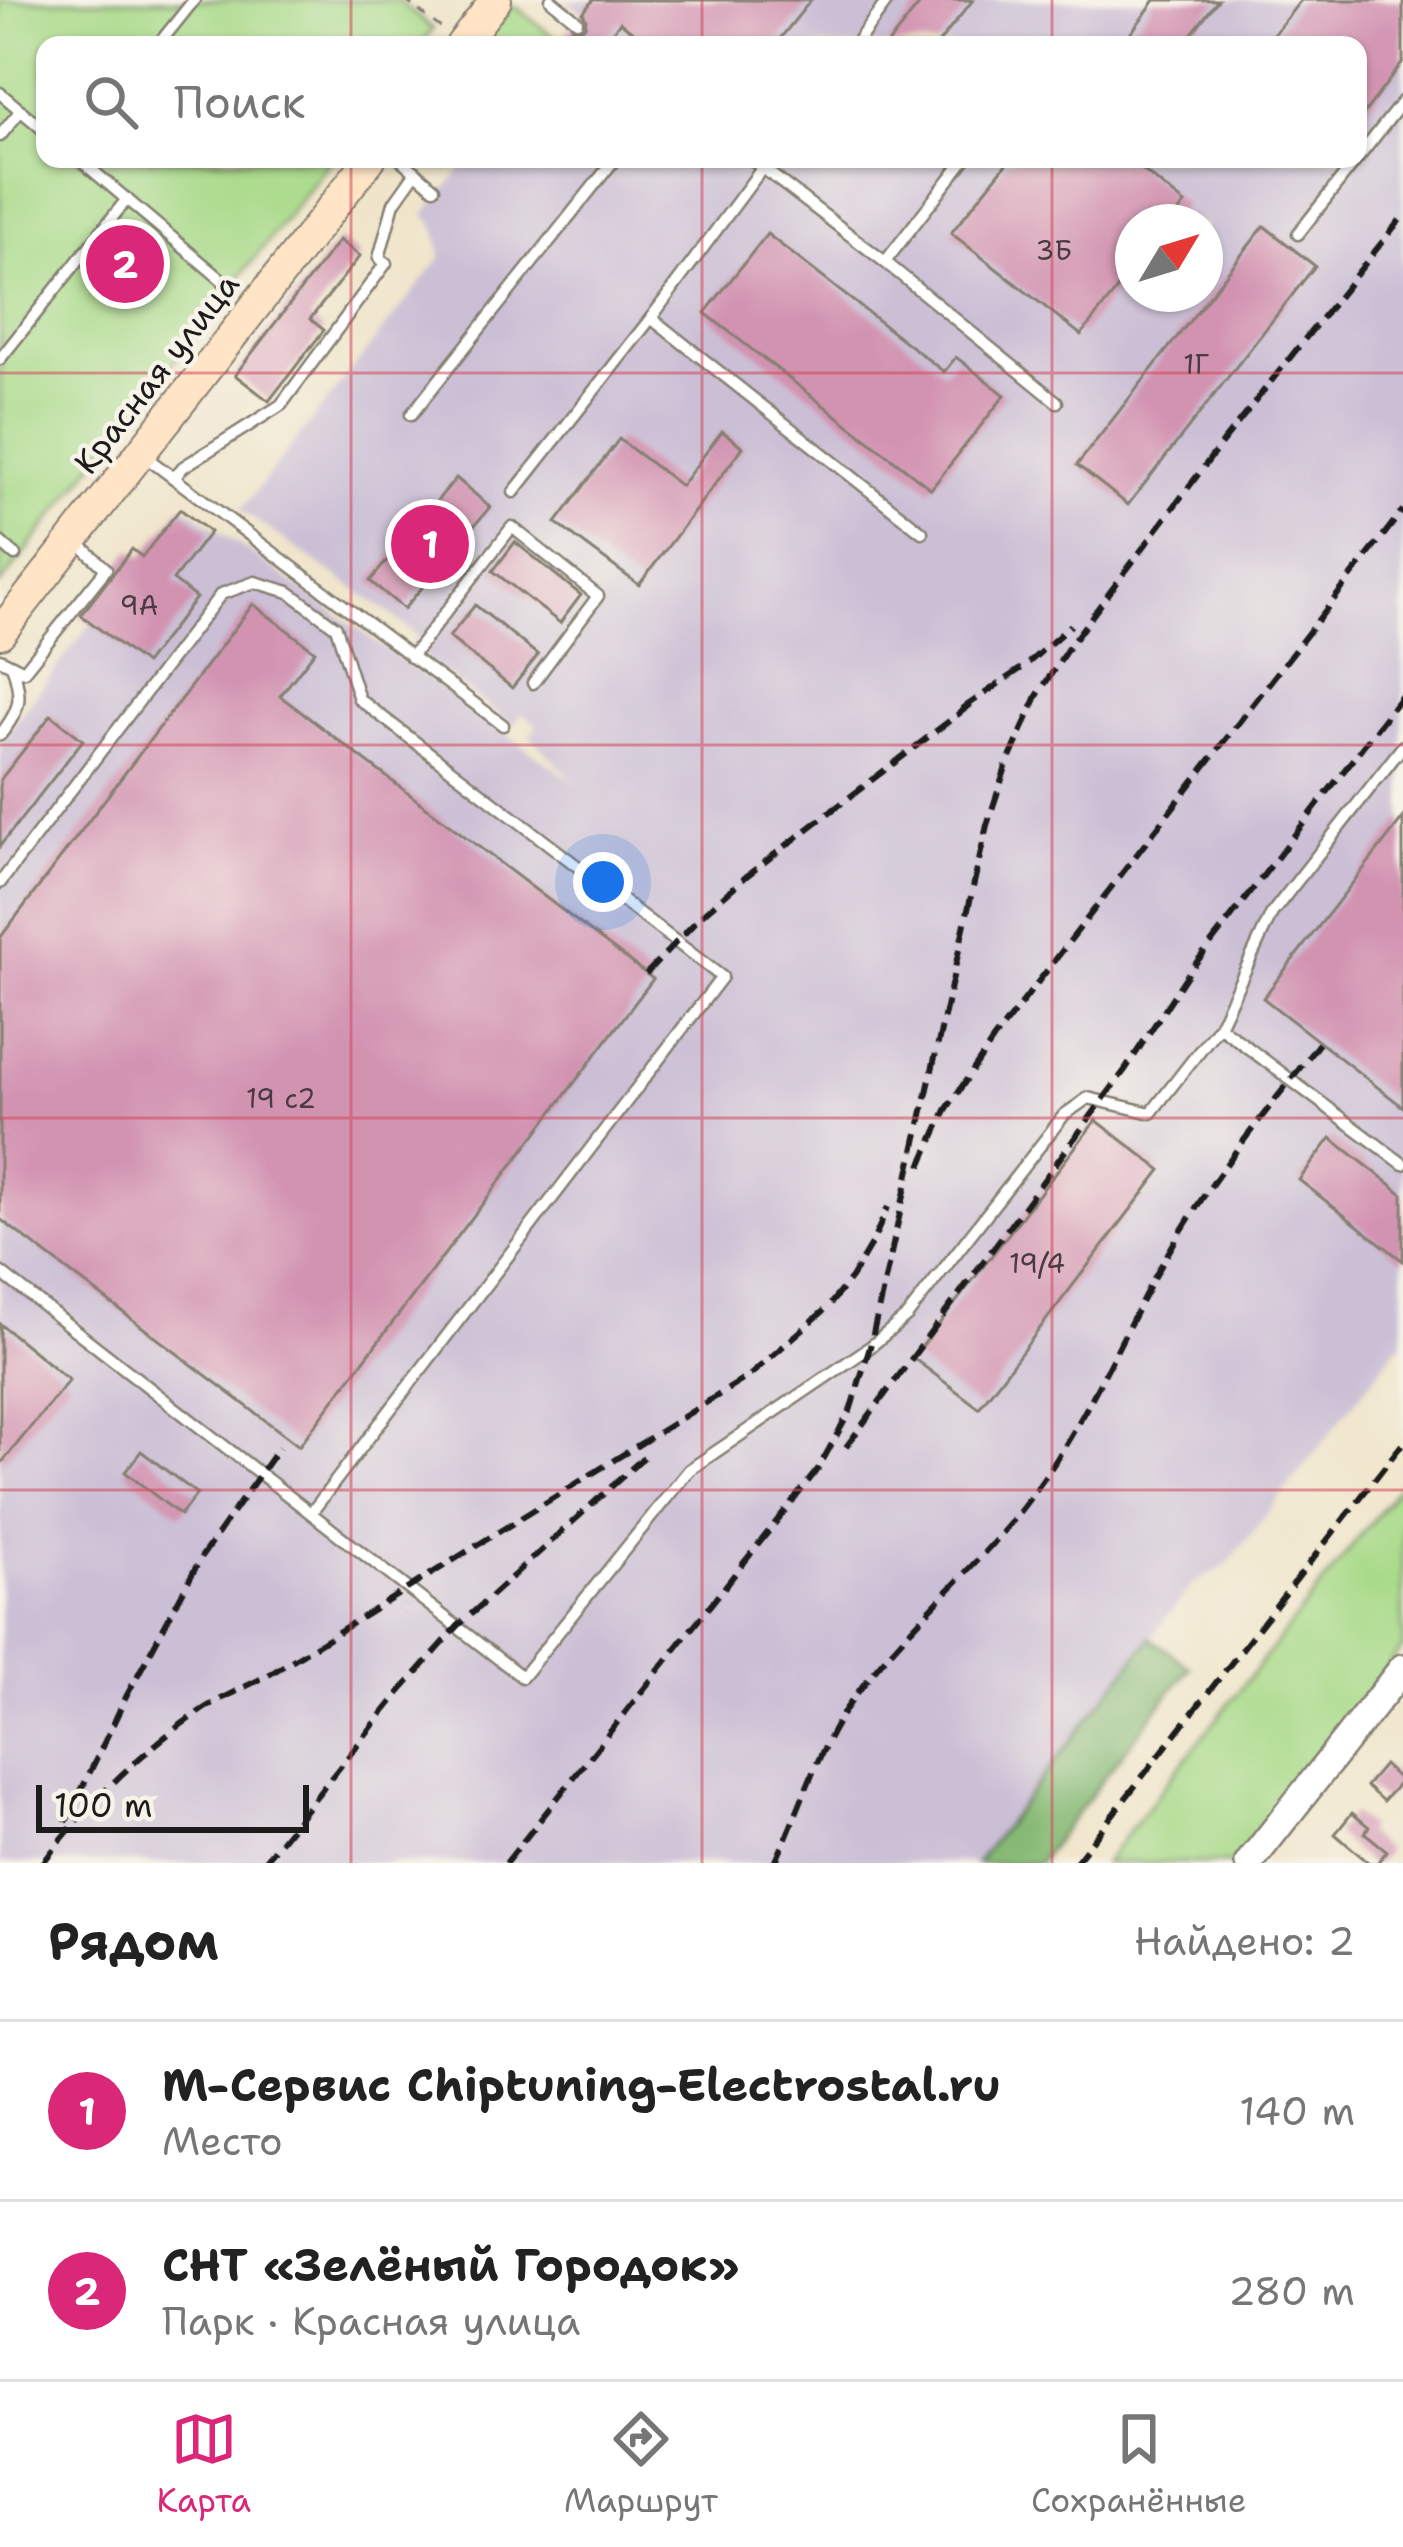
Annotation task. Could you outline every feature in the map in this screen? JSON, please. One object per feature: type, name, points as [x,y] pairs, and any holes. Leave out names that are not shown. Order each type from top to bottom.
[{"type":"main road","points":[[468,36],[496,0]]},
{"type":"main road","name":"Красная улица","points":[[0,633],[363,168]]},
{"type":"street","points":[[1249,1863],[1403,1668]]},
{"type":"lane","points":[[165,36],[194,0]]},
{"type":"lane","points":[[551,0],[577,21]]},
{"type":"lane","points":[[862,36],[889,0]]},
{"type":"lane","points":[[0,93],[36,122]]},
{"type":"lane","points":[[1367,147],[1403,101]]},
{"type":"lane","points":[[0,136],[21,110]]},
{"type":"lane","points":[[90,168],[228,285]]},
{"type":"lane","points":[[411,168],[434,188]]},
{"type":"lane","points":[[411,415],[608,168]]},
{"type":"lane","points":[[514,492],[763,168]]},
{"type":"lane","points":[[771,168],[1057,402]]},
{"type":"lane","points":[[885,262],[958,168]]},
{"type":"lane","points":[[1298,234],[1351,168]]},
{"type":"lane","points":[[174,478],[183,467],[281,405],[386,263],[379,258],[394,203],[416,172]]},
{"type":"lane","points":[[0,359],[127,199]]},
{"type":"lane","points":[[651,318],[922,532]]},
{"type":"lane","points":[[140,453],[502,725]]},
{"type":"lane","points":[[411,657],[512,527],[598,596],[533,683]]},
{"type":"lane","points":[[6,662],[25,671],[106,569],[73,538]]},
{"type":"lane","points":[[0,542],[14,555]]},
{"type":"lane","points":[[0,883],[221,594],[255,582],[289,592],[336,627],[359,699],[722,977],[311,1514]]},
{"type":"lane","points":[[0,735],[17,713],[19,692],[6,662]]},
{"type":"lane","points":[[0,1272],[521,1677],[689,1470],[907,1316],[1064,1115],[1088,1098],[1151,1113],[1220,1026],[1272,913],[1403,746]]},
{"type":"lane","points":[[1220,1026],[1403,1164]]},
{"type":"path","points":[[405,0],[450,36]]},
{"type":"shaded area","points":[[566,0],[1403,0],[1403,1340],[1227,1565],[1193,1584],[975,1863],[0,1863],[0,742],[182,505],[577,784],[530,736],[537,725],[522,713],[513,726],[411,647],[418,637],[388,612],[241,510],[441,257],[435,225],[424,215],[463,168],[1367,168],[1367,36],[564,36],[583,13]]},
{"type":"green space","points":[[0,0],[397,0],[433,29],[428,36],[36,36],[36,168],[325,168],[0,585]]},
{"type":"green space","points":[[509,6],[553,36],[481,36]]},
{"type":"green space","points":[[1403,1481],[1403,1647],[1237,1863],[1104,1863]]},
{"type":"green space","points":[[1151,1638],[1190,1667],[1038,1863],[976,1863]]},
{"type":"building","points":[[593,0],[811,0],[782,36],[638,36],[620,22],[611,34],[564,36],[571,28],[585,26],[583,13]]},
{"type":"building","points":[[923,0],[973,0],[944,36],[894,36]]},
{"type":"building","points":[[1155,0],[1218,0],[1190,36],[1129,36]]},
{"type":"building","points":[[1301,0],[1403,0],[1403,62],[1367,109],[1367,36],[1272,36]]},
{"type":"building","points":[[1003,168],[1140,168],[1185,204],[1115,204],[1115,292],[1081,335],[951,233]]},
{"type":"building","points":[[1264,226],[1315,266],[1128,505],[1077,465],[1197,312],[1223,312],[1223,278]]},
{"type":"building","points":[[767,234],[944,372],[956,357],[1005,395],[931,489],[705,313]]},
{"type":"building","points":[[339,240],[360,256],[310,319],[324,330],[269,401],[235,375]]},
{"type":"building","points":[[722,431],[743,447],[639,585],[556,523],[619,439],[681,486]]},
{"type":"building","points":[[456,478],[490,507],[404,609],[370,581]]},
{"type":"building","points":[[180,509],[210,532],[173,580],[196,598],[145,664],[81,615],[132,549],[142,557]]},
{"type":"building","points":[[515,542],[581,595],[560,623],[493,571]]},
{"type":"building","points":[[253,604],[315,651],[280,696],[653,979],[299,1446],[0,1219],[0,938]]},
{"type":"building","points":[[475,605],[538,655],[512,688],[449,637]]},
{"type":"building","points":[[51,715],[83,740],[0,846],[0,780]]},
{"type":"building","points":[[1403,818],[1403,1107],[1263,998]]},
{"type":"building","points":[[1096,1120],[1161,1170],[979,1408],[913,1358]]},
{"type":"building","points":[[1331,1138],[1403,1194],[1403,1261],[1299,1180]]},
{"type":"building","points":[[0,1324],[69,1380],[0,1465]]},
{"type":"building","points":[[141,1451],[197,1494],[180,1515],[125,1472]]},
{"type":"building","points":[[1384,1765],[1401,1781],[1383,1801],[1366,1786]]},
{"type":"building","points":[[1352,1813],[1369,1827],[1365,1833],[1387,1851],[1377,1863],[1369,1863],[1335,1834]]},
{"type":"railway","points":[[506,1863],[818,1469],[850,1411],[870,1347],[987,825],[1037,696],[1218,448],[1403,216]]},
{"type":"railway","points":[[921,1166],[946,1110],[994,1039],[1403,510]]},
{"type":"railway","points":[[962,709],[1026,665],[1071,625]]},
{"type":"railway","points":[[846,1447],[1125,1070],[1189,972],[1403,694]]},
{"type":"railway","points":[[646,974],[749,874],[974,702]]},
{"type":"railway","points":[[775,1863],[841,1718],[896,1646],[1033,1494],[1075,1429],[1185,1225],[1320,1042]]},
{"type":"railway","points":[[43,1863],[118,1778],[205,1708],[272,1673],[749,1376],[827,1308],[851,1278],[888,1207]]},
{"type":"railway","points":[[1075,1863],[1403,1443]]},
{"type":"railway","points":[[66,1822],[202,1556],[279,1447]]},
{"type":"railway","points":[[263,1863],[458,1626],[644,1457]]},
{"type":"place","name":"СНТ «Зелёный Городок»","points":[[125,264]]},
{"type":"place","name":"M-Сервис Chiptuning-Electrostal.ru","points":[[430,544]]}]
